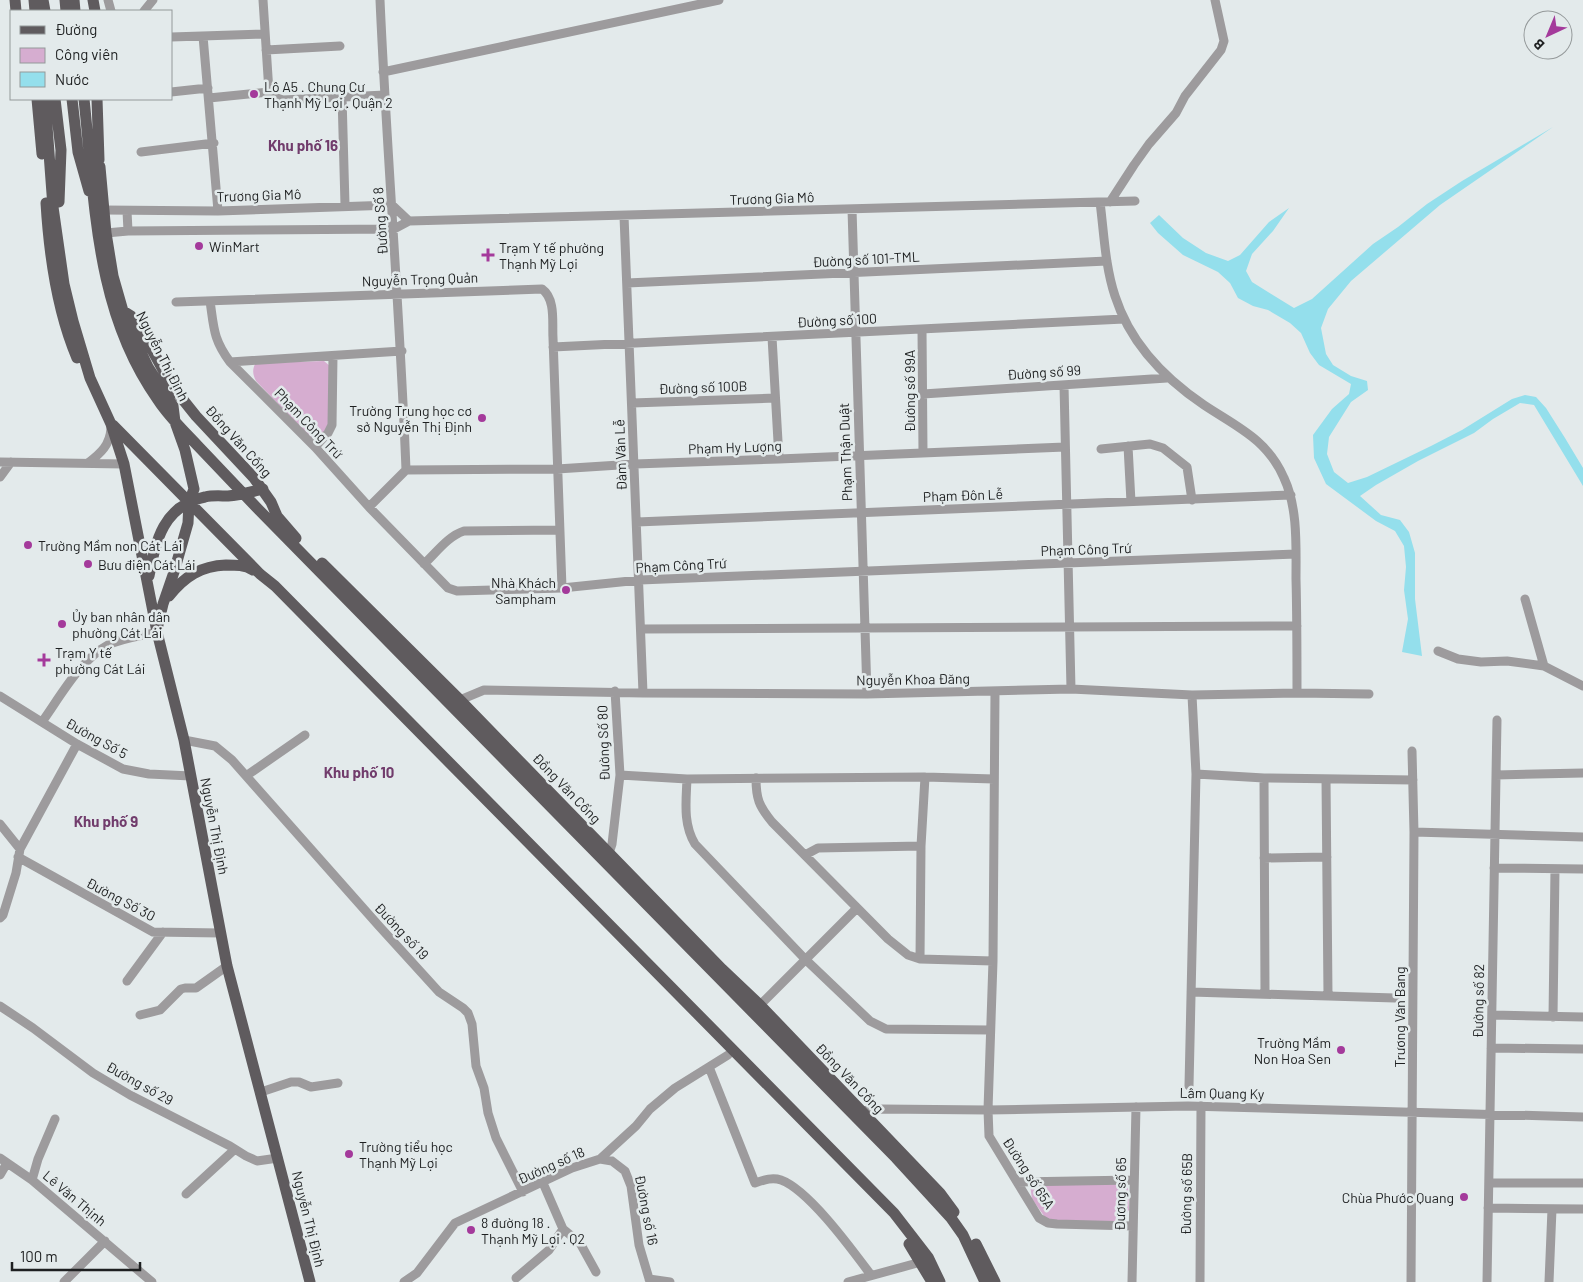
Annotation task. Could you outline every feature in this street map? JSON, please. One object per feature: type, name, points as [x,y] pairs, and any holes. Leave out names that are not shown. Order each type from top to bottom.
[{"type":"main road","points":[[29,100],[44,126]]},
{"type":"main road","name":"Nguyễn Thị Định","points":[[37,100],[44,126],[64,284],[90,378],[111,424],[124,464],[157,632],[184,740],[227,966],[310,1282]]},
{"type":"main road","name":"Nguyễn Thị Định","points":[[45,100],[44,126],[48,239],[66,328],[76,357],[90,378]]},
{"type":"main road","name":"Nguyễn Thị Định","points":[[55,100],[61,150],[58,245]]},
{"type":"main road","name":"Nguyễn Thị Định","points":[[72,100],[78,152],[84,177],[97,208]]},
{"type":"main road","name":"Nguyễn Thị Định","points":[[84,100],[91,164],[102,234],[104,272],[119,313],[148,367],[173,406],[194,489],[189,502],[188,523],[163,604],[157,632]]},
{"type":"main road","points":[[89,100],[93,151]]},
{"type":"main road","points":[[97,100],[100,181],[97,208]]},
{"type":"main road","points":[[88,137],[100,167]]},
{"type":"main road","name":"Đồng Văn Cống","points":[[119,313],[130,316],[140,328],[172,386],[196,416],[263,489],[290,537],[857,1113],[940,1193],[966,1226],[996,1282]]},
{"type":"main road","name":"Đồng Văn Cống","points":[[176,422],[258,509],[290,537],[460,700],[607,858],[760,1005],[951,1218],[962,1235],[985,1282]]},
{"type":"main road","points":[[111,424],[128,439],[263,578]]},
{"type":"main road","points":[[148,583],[155,546],[160,533],[168,519],[178,509],[189,502],[204,497],[243,494],[263,489]]},
{"type":"main road","points":[[243,494],[261,500],[277,516]]},
{"type":"main road","points":[[227,496],[258,509]]},
{"type":"main road","points":[[163,604],[184,580],[207,567],[234,565],[248,567],[276,586],[728,1055],[878,1206],[905,1238],[922,1262],[932,1282]]},
{"type":"main road","points":[[518,838],[894,1213],[928,1257],[940,1282]]},
{"type":"street","points":[[145,10],[153,0]]},
{"type":"street","points":[[263,0],[270,92],[274,98],[283,100],[385,95]]},
{"type":"street","name":"Đường Số 8","points":[[380,0],[402,351],[406,470]]},
{"type":"street","points":[[384,72],[719,0]]},
{"type":"street","points":[[1110,202],[1134,165],[1176,113],[1185,96],[1221,50],[1224,41],[1215,0]]},
{"type":"street","points":[[172,37],[265,34]]},
{"type":"street","points":[[203,36],[214,143],[218,211]]},
{"type":"street","points":[[266,50],[340,46]]},
{"type":"street","points":[[172,92],[208,88]]},
{"type":"street","points":[[209,98],[270,92]]},
{"type":"street","points":[[342,96],[345,205]]},
{"type":"street","points":[[141,152],[214,143]]},
{"type":"street","name":"Trương Gia Mô","points":[[102,234],[128,231],[394,229],[409,221],[1135,201]]},
{"type":"street","points":[[1100,202],[1107,261],[1114,295],[1124,319],[1138,344],[1168,378],[1203,404],[1254,436],[1272,457],[1284,477],[1291,496],[1295,534],[1297,693]]},
{"type":"street","points":[[392,204],[409,221]]},
{"type":"street","name":"Trương Gia Mô","points":[[97,208],[218,211],[392,204]]},
{"type":"street","name":"Phạm Thận Duật","points":[[852,209],[867,694]]},
{"type":"street","points":[[127,210],[128,231]]},
{"type":"street","name":"Đàm Văn Lễ","points":[[624,216],[642,629],[643,693]]},
{"type":"street","name":"Đường số 101-TML","points":[[627,283],[1107,261]]},
{"type":"street","name":"Nguyễn Trọng Quản","points":[[176,302],[542,289],[551,300],[562,588]]},
{"type":"street","name":"Phạm Công Trứ","points":[[210,301],[215,336],[219,346],[230,362],[315,447],[424,564],[448,588],[457,591],[562,588],[640,580],[1296,554]]},
{"type":"street","name":"Đường số 100","points":[[552,348],[1124,319]]},
{"type":"street","name":"Đường số 99A","points":[[922,329],[923,453]]},
{"type":"street","points":[[772,336],[779,460]]},
{"type":"street","points":[[230,362],[402,351]]},
{"type":"street","points":[[315,447],[328,433],[332,425],[333,356]]},
{"type":"street","name":"Đường số 99","points":[[922,394],[1168,378]]},
{"type":"street","points":[[1064,385],[1071,689]]},
{"type":"street","name":"Đường số 100B","points":[[632,403],[775,398]]},
{"type":"street","points":[[88,463],[100,454],[108,443],[111,424]]},
{"type":"street","points":[[1101,449],[1150,444],[1162,448],[1187,467],[1192,500]]},
{"type":"street","points":[[1128,446],[1131,502]]},
{"type":"street","name":"Phạm Hy Lượng","points":[[406,470],[558,469],[635,464],[779,460],[1065,447]]},
{"type":"street","points":[[0,462],[124,464]]},
{"type":"street","points":[[0,477],[12,462]]},
{"type":"street","points":[[370,507],[406,470]]},
{"type":"street","name":"Phạm Đôn Lễ","points":[[637,522],[1291,496]]},
{"type":"street","points":[[424,564],[456,534],[464,531],[559,530]]},
{"type":"street","points":[[1525,599],[1544,666]]},
{"type":"street","points":[[642,629],[1297,626]]},
{"type":"street","points":[[42,722],[94,653],[110,644],[157,632]]},
{"type":"street","points":[[1438,652],[1481,662],[1507,662],[1544,666],[1583,686]]},
{"type":"street","name":"Nguyễn Khoa Đăng","points":[[460,700],[484,690],[867,694],[1071,689],[1192,695],[1369,694]]},
{"type":"street","name":"Đường Số 80","points":[[607,858],[612,844],[620,775],[615,691]]},
{"type":"street","name":"Đường số 65A","points":[[995,692],[989,1136],[1039,1218],[1048,1223],[1133,1226]]},
{"type":"street","points":[[1189,1086],[1196,774],[1192,695]]},
{"type":"street","name":"Đường Số 5","points":[[0,696],[77,744],[123,768],[149,774],[190,776]]},
{"type":"street","name":"Đường số 82","points":[[1487,1282],[1497,720]]},
{"type":"street","points":[[246,776],[305,735]]},
{"type":"street","name":"Đường số 19","points":[[184,740],[214,746],[232,760],[359,905],[439,992],[468,1013],[472,1024],[476,1066],[484,1088],[488,1113],[496,1138],[524,1192]]},
{"type":"street","points":[[0,918],[4,915],[10,895],[19,853],[77,744]]},
{"type":"street","name":"Trương Văn Bang","points":[[1411,1282],[1414,832],[1412,751]]},
{"type":"street","points":[[1496,774],[1583,773]]},
{"type":"street","points":[[1196,774],[1264,778],[1413,780]]},
{"type":"street","points":[[620,775],[687,779],[925,777],[994,779]]},
{"type":"street","points":[[920,959],[921,846],[925,777]]},
{"type":"street","points":[[756,778],[756,793],[760,807],[772,822],[857,908],[908,955],[920,959],[992,961]]},
{"type":"street","points":[[1264,778],[1265,994]]},
{"type":"street","points":[[687,779],[686,820],[695,844],[805,959],[870,1021],[886,1028],[989,1030]]},
{"type":"street","points":[[1326,779],[1328,996]]},
{"type":"street","points":[[0,824],[19,853]]},
{"type":"street","points":[[1414,832],[1583,836]]},
{"type":"street","points":[[805,856],[818,848],[921,846]]},
{"type":"street","name":"Đường Số 30","points":[[19,853],[154,932],[221,932]]},
{"type":"street","points":[[1264,858],[1327,857]]},
{"type":"street","points":[[1494,868],[1583,869]]},
{"type":"street","points":[[1553,1017],[1555,868]]},
{"type":"street","points":[[760,1005],[857,908]]},
{"type":"street","points":[[128,981],[163,932]]},
{"type":"street","points":[[140,1015],[160,1010],[181,989],[196,988],[227,966]]},
{"type":"street","points":[[1191,992],[1395,998]]},
{"type":"street","name":"Đường số 29","points":[[0,1006],[93,1073],[130,1095],[257,1161],[278,1158]]},
{"type":"street","points":[[1492,1015],[1583,1017]]},
{"type":"street","points":[[1491,1048],[1583,1049]]},
{"type":"street","name":"Đường số 18","points":[[404,1282],[417,1272],[455,1223],[572,1168],[600,1159],[636,1126],[650,1109],[675,1088],[728,1055]]},
{"type":"street","points":[[709,1067],[755,1183],[768,1179],[781,1180],[796,1189],[818,1210],[871,1275]]},
{"type":"street","points":[[261,1092],[292,1082],[299,1082],[310,1087],[338,1083]]},
{"type":"street","name":"Lâm Quang Ky","points":[[857,1113],[921,1108],[988,1110],[1202,1106],[1583,1117]]},
{"type":"street","name":"Đường số 65B","points":[[1200,1282],[1202,1106]]},
{"type":"street","name":"Đương số 65","points":[[1132,1282],[1136,1107]]},
{"type":"street","points":[[32,1180],[38,1159],[55,1119]]},
{"type":"street","points":[[186,1194],[234,1150]]},
{"type":"street","name":"Đường số 16","points":[[600,1159],[612,1161],[625,1171],[631,1186],[639,1245],[650,1280]]},
{"type":"street","points":[[0,1174],[4,1161]]},
{"type":"street","name":"Lê Văn Thịnh","points":[[4,1161],[32,1180],[152,1282]]},
{"type":"street","points":[[1017,1182],[1134,1180]]},
{"type":"street","points":[[543,1183],[563,1229],[580,1243],[596,1272]]},
{"type":"street","points":[[1489,1183],[1583,1183]]},
{"type":"street","points":[[1488,1208],[1583,1209]]},
{"type":"street","points":[[1548,1282],[1552,1209]]},
{"type":"street","points":[[516,1278],[550,1250],[563,1229]]},
{"type":"street","points":[[64,1282],[104,1241]]},
{"type":"street","points":[[848,1282],[922,1262]]},
{"type":"street","points":[[650,1280],[670,1282]]},
{"type":"green space","points":[[324,361],[331,367],[333,424],[318,438],[314,438],[309,436],[256,381],[253,369],[255,364],[261,363]]},
{"type":"green space","points":[[1122,1183],[1128,1188],[1129,1210],[1120,1222],[1047,1220],[1032,1199],[1030,1185]]},
{"type":"water","points":[[1553,127],[1440,205],[1351,281],[1328,309],[1321,328],[1326,354],[1333,365],[1351,376],[1367,381],[1368,390],[1351,402],[1329,437],[1327,454],[1334,472],[1348,483],[1367,477],[1431,446],[1462,430],[1512,399],[1525,395],[1536,397],[1546,408],[1583,468],[1583,486],[1534,405],[1520,403],[1474,433],[1418,461],[1360,496],[1381,515],[1400,520],[1409,532],[1415,553],[1415,599],[1422,656],[1402,652],[1408,619],[1404,590],[1406,567],[1404,546],[1395,531],[1376,521],[1326,484],[1314,458],[1313,435],[1332,409],[1349,394],[1351,384],[1319,365],[1310,353],[1301,333],[1290,323],[1268,310],[1253,306],[1238,298],[1230,283],[1218,272],[1183,255],[1158,233],[1150,223],[1159,215],[1183,238],[1206,253],[1228,261],[1240,255],[1269,222],[1289,208],[1273,231],[1252,254],[1246,271],[1252,282],[1294,308],[1312,299],[1373,244],[1427,204]]},
{"type":"place","name":"Lô A5 . Chung Cư Thạnh Mỹ Lợi . Quận 2","points":[[254,94]]},
{"type":"place","name":"WinMart","points":[[199,246]]},
{"type":"place","name":"Trạm Y tế phường Thạnh Mỹ Lợi","points":[[488,255]]},
{"type":"place","name":"Trường Trung học cơ sở Nguyễn Thị Định","points":[[482,418]]},
{"type":"place","name":"Trường Mầm non Cát Lái","points":[[28,545]]},
{"type":"place","name":"Bưu điện Cát Lái","points":[[88,564]]},
{"type":"place","name":"Nhà Khách Sampham","points":[[566,590]]},
{"type":"place","name":"Ủy ban nhân dân phường Cát Lái","points":[[62,624]]},
{"type":"place","name":"Trạm Y tế phường Cát Lái","points":[[44,660]]},
{"type":"place","name":"Trường Mầm Non Hoa Sen","points":[[1341,1050]]},
{"type":"place","name":"Trường tiểu học Thạnh Mỹ Lợi","points":[[349,1154]]},
{"type":"place","name":"Chùa Phước Quang","points":[[1464,1197]]},
{"type":"place","name":"8 đường 18 . Thạnh Mỹ Lợi . Q2","points":[[471,1230]]},
{"type":"district","name":"Khu phố 16","points":[[303,145]]},
{"type":"district","name":"Khu phố 10","points":[[359,772]]},
{"type":"district","name":"Khu phố 9","points":[[106,821]]}]
